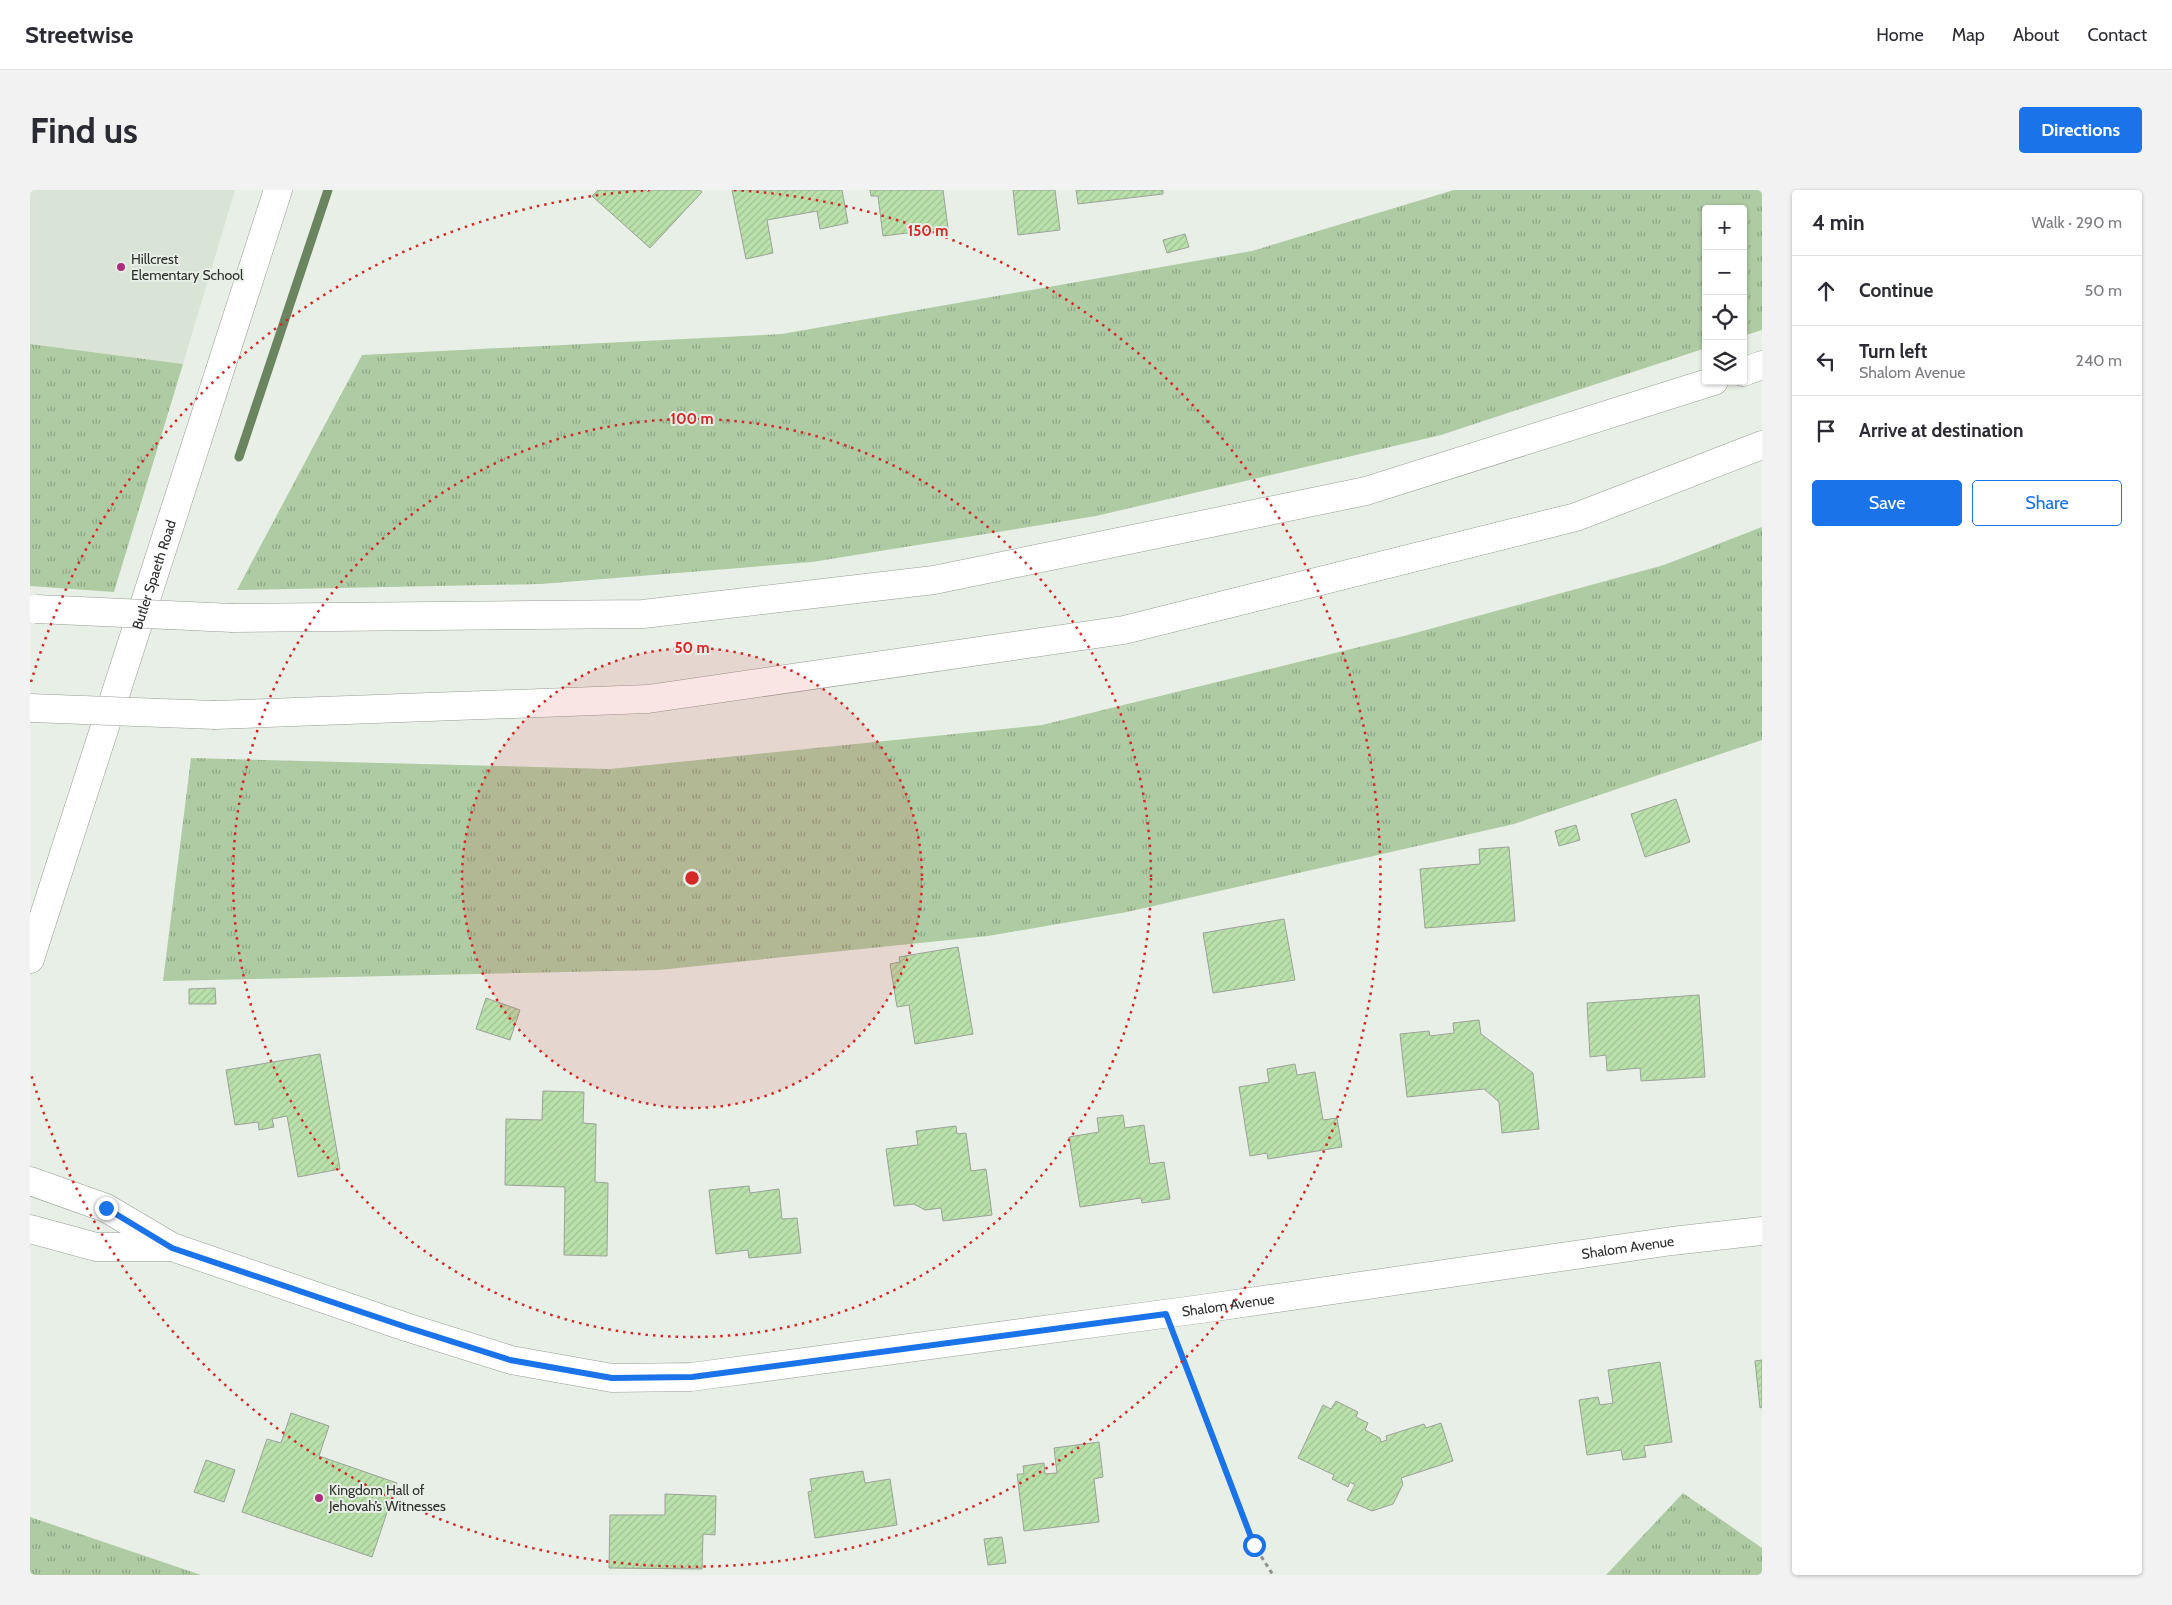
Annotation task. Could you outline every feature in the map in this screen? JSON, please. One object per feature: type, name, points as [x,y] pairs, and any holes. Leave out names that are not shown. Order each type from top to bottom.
[{"type":"main road","name":"Butler Spaeth Road","points":[[30,959],[278,190]]},
{"type":"main road","points":[[1747,371],[1762,365]]},
{"type":"main road","points":[[33,609],[234,618],[643,614],[934,580],[1366,491],[1702,385]]},
{"type":"main road","points":[[30,708],[215,715],[648,699],[1124,630],[1576,517],[1762,444]]},
{"type":"main road","name":"Shalom Avenue","points":[[30,1181],[106,1208],[172,1248],[510,1360],[612,1378],[692,1377],[1166,1314],[1672,1240],[1762,1230]]},
{"type":"main road","name":"Shalom Avenue","points":[[30,1228],[96,1247],[172,1248]]},
{"type":"path","points":[[1166,1314],[1254,1545],[1273,1575]]},
{"type":"shaded area","name":"Hillcrest Elementary School","points":[[30,190],[235,190],[183,364],[30,344]]},
{"type":"green space","points":[[1454,190],[1762,190],[1762,330],[1747,335],[1747,205],[1702,205],[1702,349],[1441,435],[1096,516],[812,562],[541,584],[237,590],[362,355],[782,334],[1252,251]]},
{"type":"green space","points":[[30,344],[183,364],[114,592],[30,586]]},
{"type":"green space","points":[[1762,527],[1762,740],[1514,824],[1127,912],[988,936],[659,970],[163,981],[191,758],[610,769],[1042,725],[1404,636],[1664,565]]},
{"type":"green space","points":[[1683,1493],[1762,1548],[1762,1575],[1606,1575]]},
{"type":"green space","points":[[30,1517],[201,1575],[30,1575]]},
{"type":"building","points":[[598,190],[646,190],[648,192],[650,190],[700,190],[702,192],[650,248],[592,196]]},
{"type":"building","points":[[732,190],[842,190],[848,223],[820,229],[817,211],[767,220],[773,253],[746,259]]},
{"type":"building","points":[[870,190],[943,190],[948,228],[883,236],[878,196],[871,196]]},
{"type":"building","points":[[1013,190],[1055,190],[1060,230],[1018,235]]},
{"type":"building","points":[[1076,190],[1163,190],[1163,194],[1078,204]]},
{"type":"building","points":[[1185,234],[1189,247],[1167,253],[1163,240]]},
{"type":"building","points":[[1676,799],[1690,842],[1645,857],[1631,814]]},
{"type":"building","points":[[1576,825],[1580,840],[1559,846],[1555,831]]},
{"type":"building","points":[[1509,847],[1515,921],[1425,928],[1420,869],[1480,864],[1479,849]]},
{"type":"building","points":[[1284,919],[1295,980],[1213,993],[1203,933]]},
{"type":"building","points":[[958,947],[973,1034],[915,1044],[909,1005],[897,1007],[890,964],[900,962],[899,957]]},
{"type":"building","points":[[215,988],[216,1004],[189,1004],[189,989]]},
{"type":"building","points":[[1699,995],[1705,1077],[1641,1081],[1640,1068],[1607,1071],[1606,1055],[1590,1057],[1587,1003]]},
{"type":"building","points":[[486,998],[520,1010],[510,1040],[476,1029]]},
{"type":"building","points":[[1479,1020],[1481,1034],[1533,1073],[1539,1129],[1502,1133],[1499,1102],[1484,1089],[1407,1097],[1400,1034],[1429,1031],[1430,1036],[1454,1033],[1453,1023]]},
{"type":"building","points":[[320,1054],[340,1169],[298,1177],[287,1116],[272,1119],[274,1127],[259,1130],[258,1122],[235,1125],[226,1070]]},
{"type":"building","points":[[1295,1064],[1297,1075],[1315,1072],[1323,1120],[1337,1118],[1342,1147],[1268,1159],[1267,1153],[1250,1156],[1239,1087],[1269,1082],[1267,1069]]},
{"type":"building","points":[[543,1091],[584,1092],[583,1123],[596,1124],[595,1182],[608,1183],[607,1256],[564,1255],[565,1187],[505,1185],[506,1119],[542,1120]]},
{"type":"building","points":[[1123,1115],[1125,1128],[1144,1125],[1150,1164],[1164,1162],[1170,1199],[1142,1203],[1141,1198],[1080,1207],[1069,1137],[1099,1132],[1097,1118]]},
{"type":"building","points":[[956,1126],[957,1134],[966,1133],[971,1171],[986,1169],[992,1215],[943,1221],[941,1208],[925,1210],[914,1204],[894,1206],[886,1149],[918,1145],[916,1131]]},
{"type":"building","points":[[749,1186],[750,1193],[779,1189],[782,1219],[797,1218],[801,1253],[749,1258],[748,1250],[716,1254],[709,1190]]},
{"type":"building","points":[[1762,1360],[1762,1407],[1760,1408],[1755,1361]]},
{"type":"building","points":[[1660,1362],[1672,1442],[1644,1446],[1646,1457],[1623,1460],[1621,1450],[1587,1455],[1579,1400],[1598,1397],[1600,1405],[1613,1403],[1608,1370]]},
{"type":"building","points":[[1336,1401],[1358,1412],[1356,1417],[1368,1423],[1365,1430],[1380,1438],[1381,1442],[1387,1440],[1386,1436],[1424,1424],[1426,1428],[1441,1423],[1453,1461],[1401,1478],[1403,1484],[1393,1504],[1372,1511],[1347,1500],[1355,1485],[1350,1482],[1348,1487],[1332,1479],[1334,1475],[1298,1458],[1323,1405],[1331,1409]]},
{"type":"building","name":"Kingdom Hall of Jehovah’s Witnesses","points":[[291,1413],[329,1426],[319,1456],[397,1483],[372,1557],[242,1512],[267,1439],[281,1443]]},
{"type":"building","points":[[1099,1442],[1103,1477],[1094,1479],[1099,1522],[1024,1531],[1017,1474],[1024,1474],[1023,1466],[1044,1463],[1045,1474],[1057,1473],[1054,1448]]},
{"type":"building","points":[[206,1460],[235,1470],[224,1502],[194,1492]]},
{"type":"building","points":[[863,1471],[865,1483],[890,1479],[897,1525],[815,1538],[808,1492],[812,1491],[810,1479]]},
{"type":"building","points":[[665,1494],[716,1496],[715,1535],[703,1534],[702,1569],[609,1568],[610,1515],[665,1515]]},
{"type":"building","points":[[1002,1537],[1006,1563],[988,1565],[984,1539]]},
{"type":"waterway","points":[[239,457],[328,190]]},
{"type":"place","name":"Hillcrest Elementary School","points":[[121,267]]},
{"type":"place","name":"Kingdom Hall of Jehovah’s Witnesses","points":[[319,1498]]},
{"type":"route","points":[[106,1208],[172,1248],[406,1327],[510,1360],[612,1378],[692,1377],[1166,1314],[1254,1545]]}]
